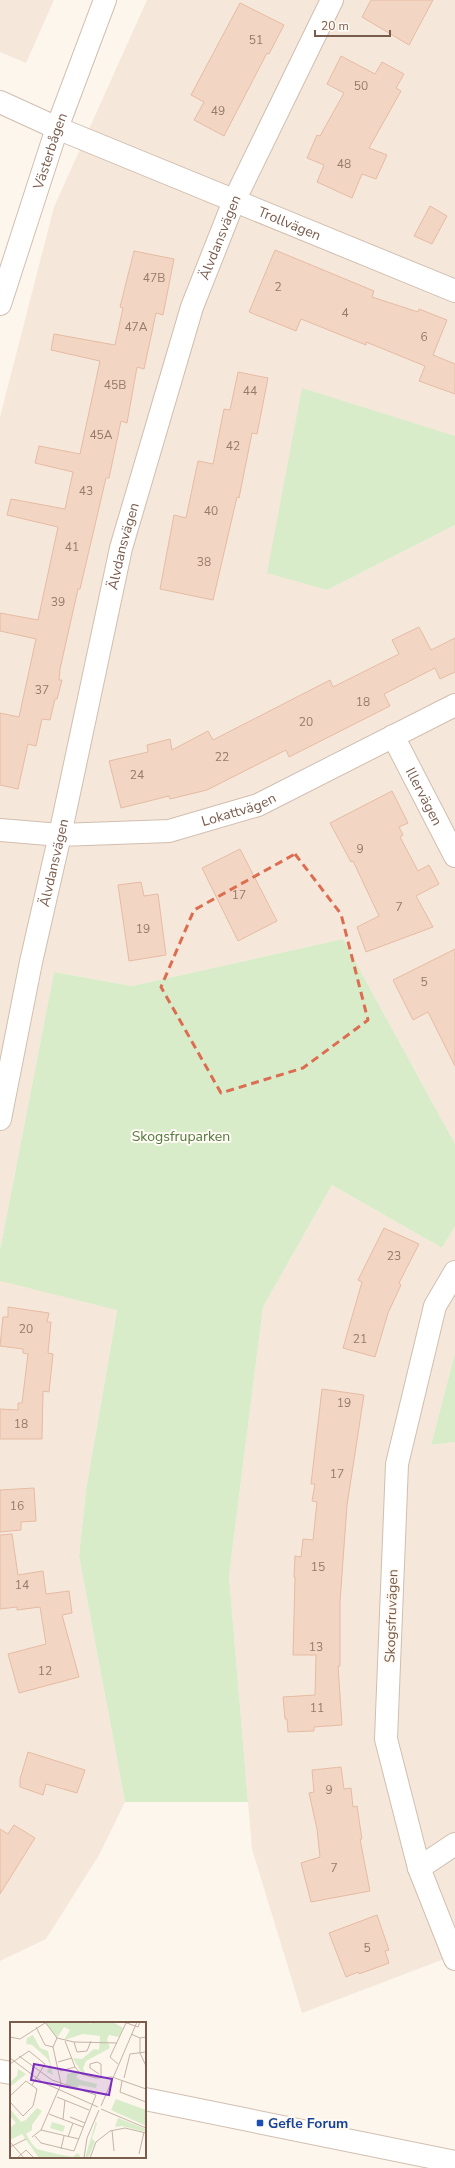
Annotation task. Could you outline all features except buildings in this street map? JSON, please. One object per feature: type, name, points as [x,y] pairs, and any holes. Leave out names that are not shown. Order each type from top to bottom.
[{"type":"street","name":"Västerbågen","points":[[0,304],[57,128],[104,0]]},
{"type":"street","name":"Älvdansvägen","points":[[0,1119],[31,962],[60,835],[121,548],[192,307],[234,201],[332,0]]},
{"type":"street","name":"Trollvägen","points":[[0,102],[57,128],[455,291]]},
{"type":"street","name":"Lokattvägen","points":[[0,830],[60,835],[169,831],[251,807],[455,705]]},
{"type":"street","name":"Illervägen","points":[[393,736],[455,856]]},
{"type":"street","name":"Skogsfruvägen","points":[[455,1272],[435,1306],[397,1464],[386,1739],[419,1868],[455,1960]]},
{"type":"street","points":[[419,1868],[455,1844]]},
{"type":"street","points":[[0,2071],[10,2073]]},
{"type":"street","points":[[146,2099],[455,2162]]},
{"type":"highlighted area","points":[[295,854],[341,914],[368,1020],[303,1068],[221,1093],[161,987],[194,910]]},
{"type":"shaded area","points":[[0,0],[54,0],[26,63],[0,52]]},
{"type":"shaded area","points":[[147,0],[455,0],[455,436],[267,572],[327,590],[455,525],[455,1144],[343,939],[132,986],[54,972],[0,1250],[0,417],[54,207]]},
{"type":"shaded area","points":[[332,1185],[442,1248],[455,1226],[455,1353],[431,1445],[455,1442],[455,1955],[302,2013],[252,1849],[229,1576],[263,1307]]},
{"type":"shaded area","points":[[0,1281],[117,1309],[86,1490],[79,1556],[125,1802],[99,1855],[46,1939],[0,1961]]},
{"type":"green space","points":[[302,388],[455,436],[455,525],[327,590],[267,573]]},
{"type":"green space","name":"Skogsfruparken","points":[[343,939],[455,1144],[455,1226],[442,1248],[332,1185],[263,1307],[229,1576],[248,1802],[125,1802],[79,1556],[86,1490],[117,1310],[0,1281],[0,1250],[54,972],[132,986]]},
{"type":"green space","points":[[455,1353],[455,1442],[431,1445]]},
{"type":"place","name":"Gefle Forum","points":[[260,2123]]}]
